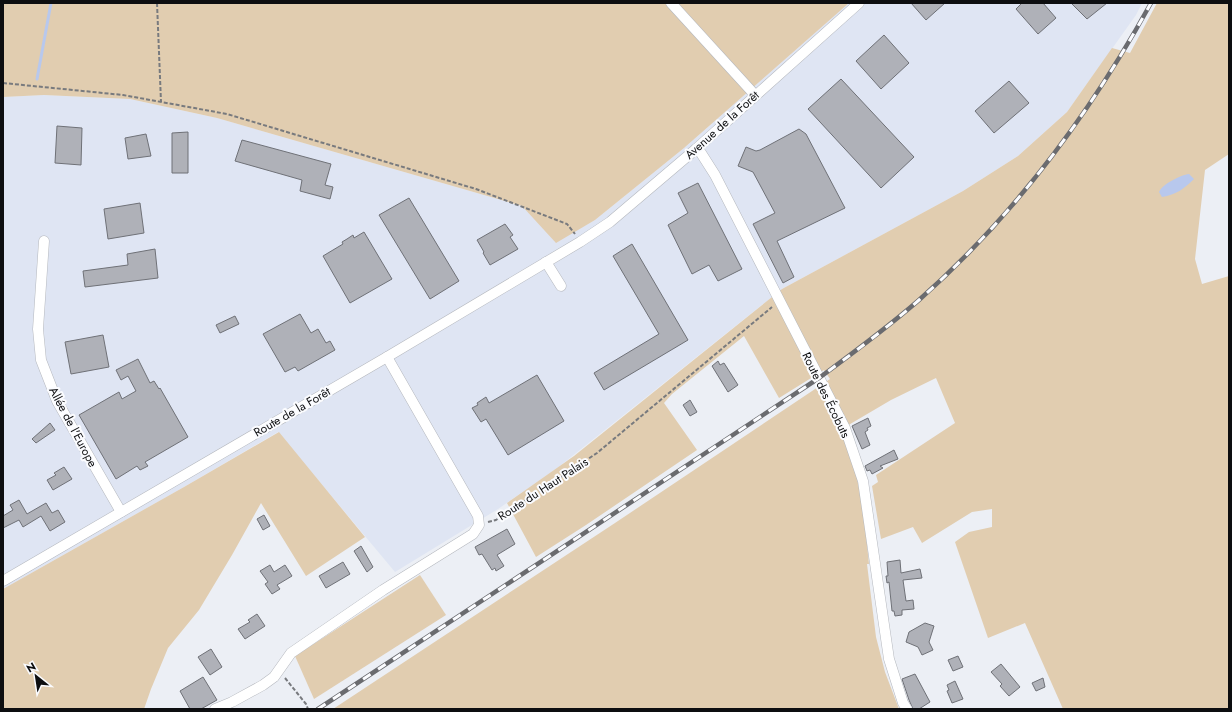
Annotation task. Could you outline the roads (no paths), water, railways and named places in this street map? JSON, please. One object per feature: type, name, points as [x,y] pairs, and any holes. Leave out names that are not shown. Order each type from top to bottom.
[{"type":"street","points":[[671,3],[755,95]]},
{"type":"street","name":"Avenue de la Forêt","points":[[580,242],[610,222],[696,149],[859,3]]},
{"type":"street","name":"Route des Écobuts","points":[[696,149],[701,154],[714,175],[845,428],[863,482],[889,659],[903,703],[907,709]]},
{"type":"street","name":"Allée de l'Europe","points":[[44,242],[38,329],[40,360],[57,401],[121,512]]},
{"type":"street","name":"Route de la Forêt","points":[[3,581],[387,357],[580,242]]},
{"type":"street","points":[[546,262],[561,286]]},
{"type":"street","points":[[215,709],[232,702],[263,685],[274,677],[291,653],[383,590],[473,534],[479,525],[478,516],[387,357]]},
{"type":"water","points":[[1189,174],[1194,179],[1180,191],[1162,197],[1159,192],[1164,186],[1177,178]]},
{"type":"waterway","points":[[37,79],[51,3]]},
{"type":"railway","points":[[318,709],[819,378],[870,340],[919,300],[954,268],[987,234],[1048,162],[1076,124],[1102,84],[1151,3]]}]
